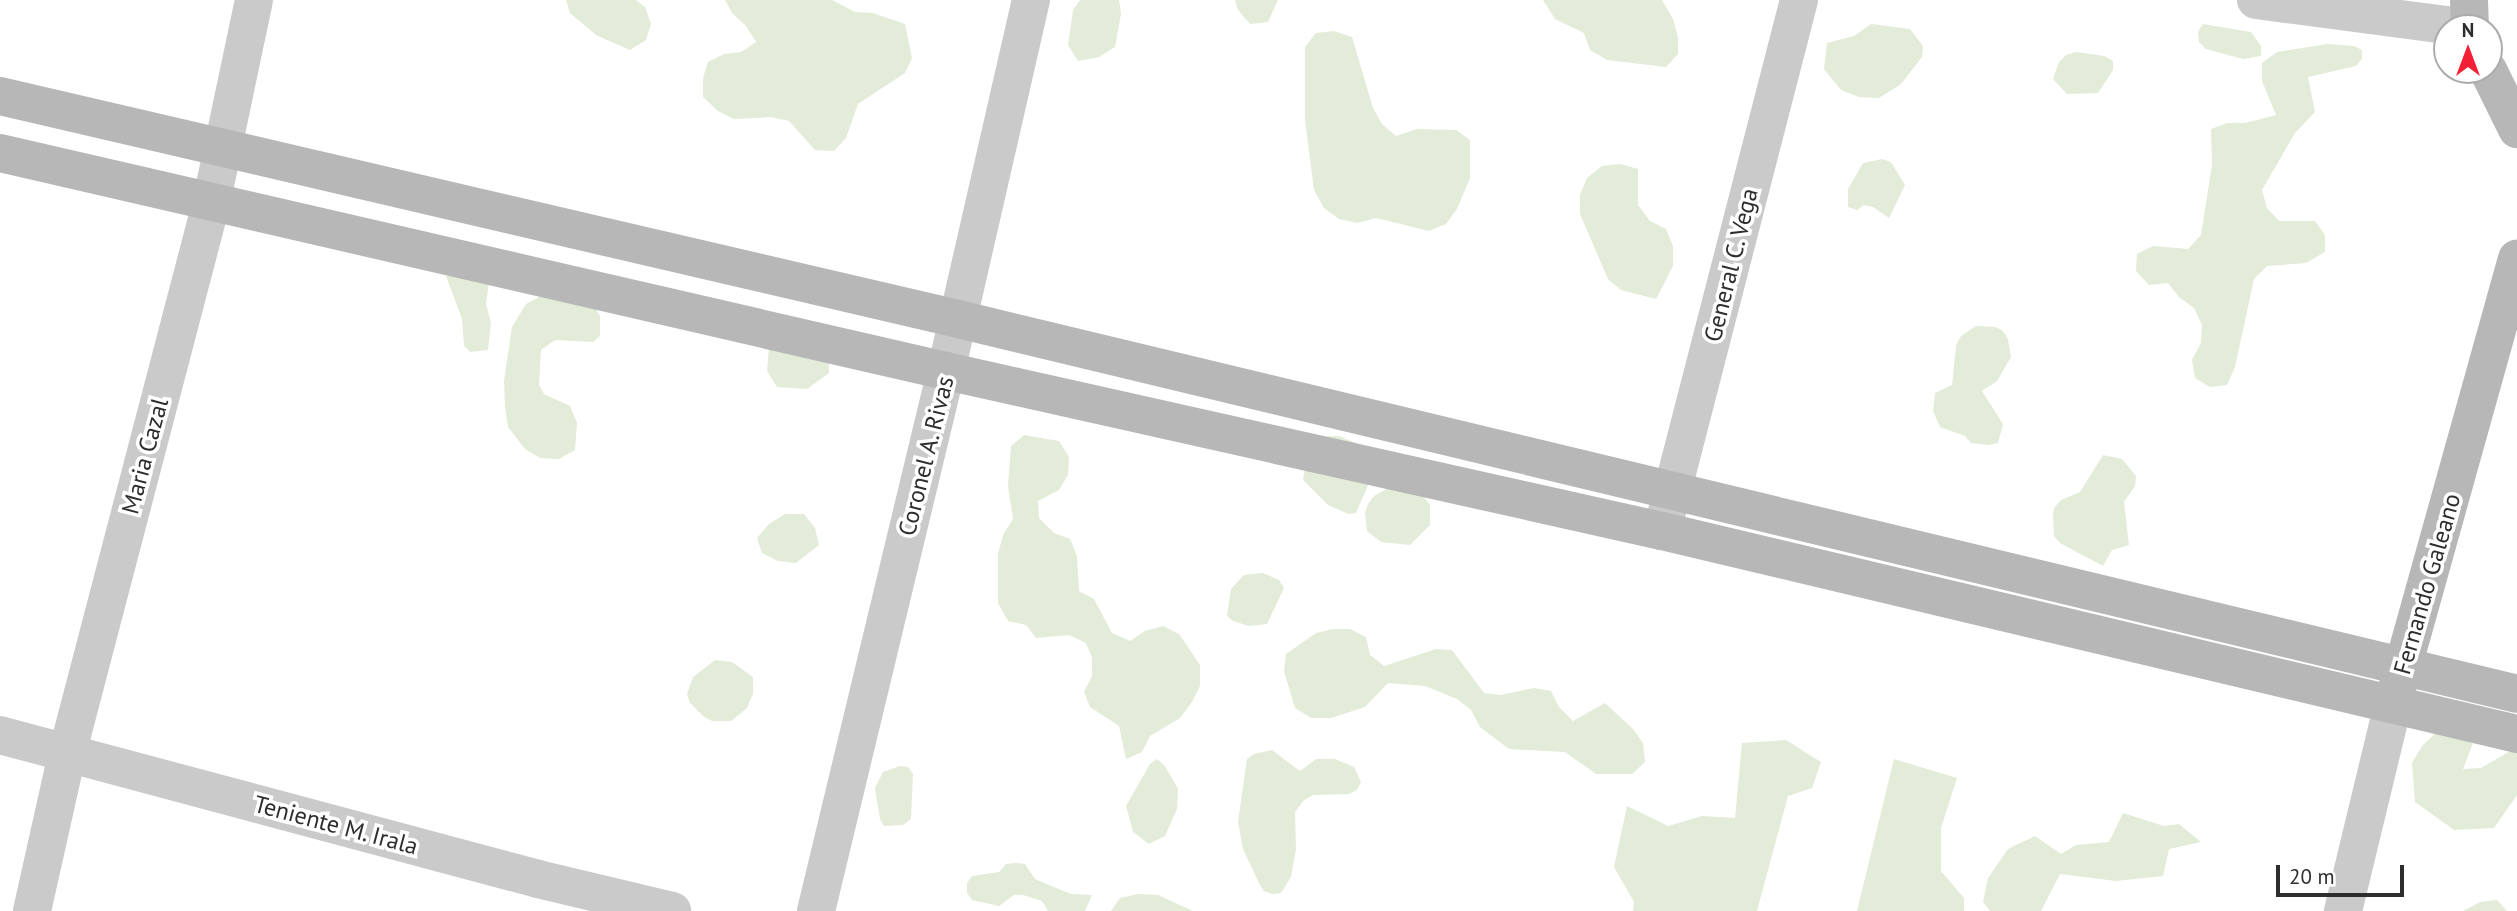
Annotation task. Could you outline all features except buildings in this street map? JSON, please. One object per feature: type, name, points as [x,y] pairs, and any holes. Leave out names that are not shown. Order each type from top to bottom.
[{"type":"street","name":"Maria Cazal","points":[[32,911],[67,754],[211,204],[254,0]]},
{"type":"street","name":"Coronel A. Rivas","points":[[816,911],[946,371],[1031,0]]},
{"type":"street","name":"General C. Vega","points":[[1662,531],[1799,0]]},
{"type":"street","points":[[2256,0],[2433,23]]},
{"type":"street","points":[[2495,84],[2517,129]]},
{"type":"street","points":[[0,96],[958,319],[2517,694]]},
{"type":"street","points":[[0,153],[211,204],[1662,531],[2517,734]]},
{"type":"street","name":"Fernando Galeano","points":[[2343,911],[2393,704],[2517,259]]},
{"type":"street","name":"Teniente M. Irala","points":[[0,735],[535,895],[672,911]]},
{"type":"green space","points":[[566,0],[636,0],[645,7],[651,24],[646,40],[630,50],[596,35],[570,13]]},
{"type":"green space","points":[[725,0],[832,0],[855,12],[873,13],[905,24],[912,58],[905,73],[858,104],[846,138],[834,151],[815,150],[789,121],[771,117],[734,119],[718,111],[703,97],[703,78],[708,62],[724,54],[741,52],[756,42]]},
{"type":"green space","points":[[1080,0],[1119,0],[1121,14],[1115,47],[1099,57],[1078,61],[1068,45],[1073,10]]},
{"type":"green space","points":[[1235,0],[1278,0],[1268,22],[1250,24],[1238,10]]},
{"type":"green space","points":[[1543,0],[1662,0],[1673,19],[1678,37],[1678,54],[1666,67],[1607,60],[1590,50],[1584,33],[1555,19]]},
{"type":"green space","points":[[1871,24],[1910,29],[1923,46],[1922,57],[1901,84],[1879,98],[1859,97],[1841,90],[1824,69],[1827,43],[1854,36]]},
{"type":"green space","points":[[2203,24],[2251,32],[2261,46],[2261,56],[2243,59],[2206,49],[2199,42],[2198,32]]},
{"type":"green space","points":[[1334,31],[1352,37],[1373,108],[1382,124],[1396,136],[1417,129],[1456,130],[1470,140],[1470,178],[1457,209],[1446,224],[1429,231],[1376,218],[1357,223],[1339,219],[1324,208],[1314,190],[1305,120],[1305,47],[1316,33]]},
{"type":"green space","points":[[2328,44],[2354,46],[2362,50],[2362,59],[2356,66],[2308,77],[2315,112],[2295,133],[2262,190],[2267,208],[2279,221],[2315,221],[2325,235],[2325,252],[2306,263],[2267,266],[2254,279],[2235,367],[2227,385],[2210,387],[2195,378],[2192,360],[2201,343],[2202,325],[2194,308],[2179,297],[2168,283],[2149,285],[2136,271],[2137,254],[2153,246],[2188,249],[2201,235],[2212,165],[2211,129],[2227,123],[2245,123],[2276,115],[2262,81],[2262,63],[2277,52]]},
{"type":"green space","points":[[2076,52],[2104,56],[2113,61],[2113,70],[2098,93],[2067,94],[2053,79],[2059,62],[2066,55]]},
{"type":"green space","points":[[1882,159],[1891,162],[1905,185],[1889,218],[1873,207],[1864,205],[1857,210],[1848,207],[1848,189],[1863,163]]},
{"type":"green space","points":[[1620,164],[1638,169],[1638,205],[1650,221],[1666,229],[1673,246],[1673,266],[1656,299],[1621,290],[1608,279],[1580,214],[1580,195],[1587,178],[1602,166]]},
{"type":"green space","points":[[491,269],[486,304],[491,323],[488,350],[470,352],[464,346],[462,319],[446,276]]},
{"type":"green space","points":[[543,295],[595,307],[600,316],[600,336],[593,342],[555,340],[541,350],[539,385],[544,394],[570,406],[577,423],[575,450],[559,459],[540,458],[525,449],[508,427],[505,407],[504,381],[512,327],[526,304]]},
{"type":"green space","points":[[1976,326],[1996,327],[2003,331],[2008,339],[2011,357],[1997,381],[1982,391],[2003,424],[1998,443],[1989,445],[1971,443],[1965,436],[1940,427],[1933,411],[1935,393],[1952,385],[1956,345],[1961,336]]},
{"type":"green space","points":[[769,346],[829,355],[829,373],[807,389],[777,387],[767,371]]},
{"type":"green space","points":[[1024,435],[1059,441],[1069,457],[1068,475],[1059,490],[1038,501],[1039,518],[1054,533],[1070,539],[1077,556],[1079,591],[1094,599],[1112,633],[1130,641],[1145,631],[1163,626],[1179,634],[1200,665],[1200,686],[1180,718],[1150,736],[1142,752],[1126,759],[1119,726],[1090,707],[1084,692],[1092,676],[1092,658],[1086,643],[1069,635],[1036,638],[1026,625],[1008,621],[998,603],[998,554],[1003,535],[1013,519],[1008,486],[1011,446]]},
{"type":"green space","points":[[1328,436],[1339,436],[1365,447],[1372,476],[1356,513],[1348,514],[1328,505],[1303,480],[1307,454],[1319,440]]},
{"type":"green space","points":[[2103,455],[2122,459],[2136,476],[2135,486],[2124,502],[2129,545],[2112,550],[2103,566],[2060,543],[2054,536],[2053,517],[2054,508],[2061,500],[2080,492]]},
{"type":"green space","points":[[1392,486],[1418,490],[1430,505],[1430,525],[1410,545],[1381,542],[1367,531],[1365,513],[1368,504],[1374,496]]},
{"type":"green space","points":[[785,514],[804,514],[815,528],[819,545],[796,563],[778,561],[762,553],[757,538],[769,524]]},
{"type":"green space","points":[[1263,573],[1279,580],[1284,588],[1267,624],[1249,626],[1233,621],[1227,616],[1231,589],[1244,575]]},
{"type":"green space","points":[[1350,629],[1366,637],[1370,655],[1384,666],[1436,649],[1452,650],[1484,693],[1500,695],[1534,688],[1551,691],[1559,707],[1573,721],[1605,703],[1633,729],[1643,743],[1645,762],[1632,774],[1596,774],[1565,752],[1509,749],[1480,727],[1471,710],[1457,699],[1425,686],[1388,683],[1365,707],[1331,718],[1311,718],[1295,708],[1284,671],[1286,654],[1316,633]]},
{"type":"green space","points":[[715,660],[732,662],[753,677],[753,694],[747,708],[731,721],[712,721],[704,717],[690,703],[687,694],[693,677]]},
{"type":"green space","points":[[2436,733],[2473,743],[2463,769],[2481,768],[2517,747],[2517,795],[2494,828],[2454,830],[2415,802],[2412,763],[2422,746]]},
{"type":"green space","points":[[1786,740],[1821,762],[1812,788],[1788,796],[1757,911],[1633,911],[1634,902],[1614,867],[1627,806],[1668,826],[1702,816],[1735,818],[1742,743]]},
{"type":"green space","points":[[1272,750],[1300,771],[1316,759],[1335,759],[1354,767],[1361,782],[1357,790],[1349,794],[1313,795],[1304,800],[1295,812],[1296,849],[1291,877],[1281,893],[1272,894],[1264,891],[1259,883],[1243,849],[1238,822],[1247,759],[1254,754]]},
{"type":"green space","points":[[1157,759],[1165,766],[1178,789],[1177,809],[1165,836],[1149,844],[1133,832],[1126,806],[1150,764]]},
{"type":"green space","points":[[1894,759],[1957,778],[1941,828],[1941,871],[1964,898],[1964,911],[1857,911]]},
{"type":"green space","points":[[900,766],[908,767],[913,774],[911,819],[903,825],[884,826],[880,819],[875,788],[883,772]]},
{"type":"green space","points":[[2123,813],[2164,826],[2179,824],[2201,842],[2169,849],[2163,876],[2116,881],[2060,874],[2041,911],[1990,911],[1983,902],[1988,878],[2008,849],[2035,836],[2061,854],[2076,845],[2109,842]]},
{"type":"green space","points":[[1006,864],[1025,864],[1035,879],[1044,883],[1071,894],[1092,895],[1085,911],[1048,911],[1042,901],[1023,895],[1014,895],[999,906],[972,900],[967,893],[967,883],[972,876],[999,872]]},
{"type":"green space","points":[[1138,894],[1158,895],[1193,911],[1111,911],[1120,898]]},
{"type":"green space","points":[[2497,900],[2507,911],[2463,911],[2480,902]]}]
